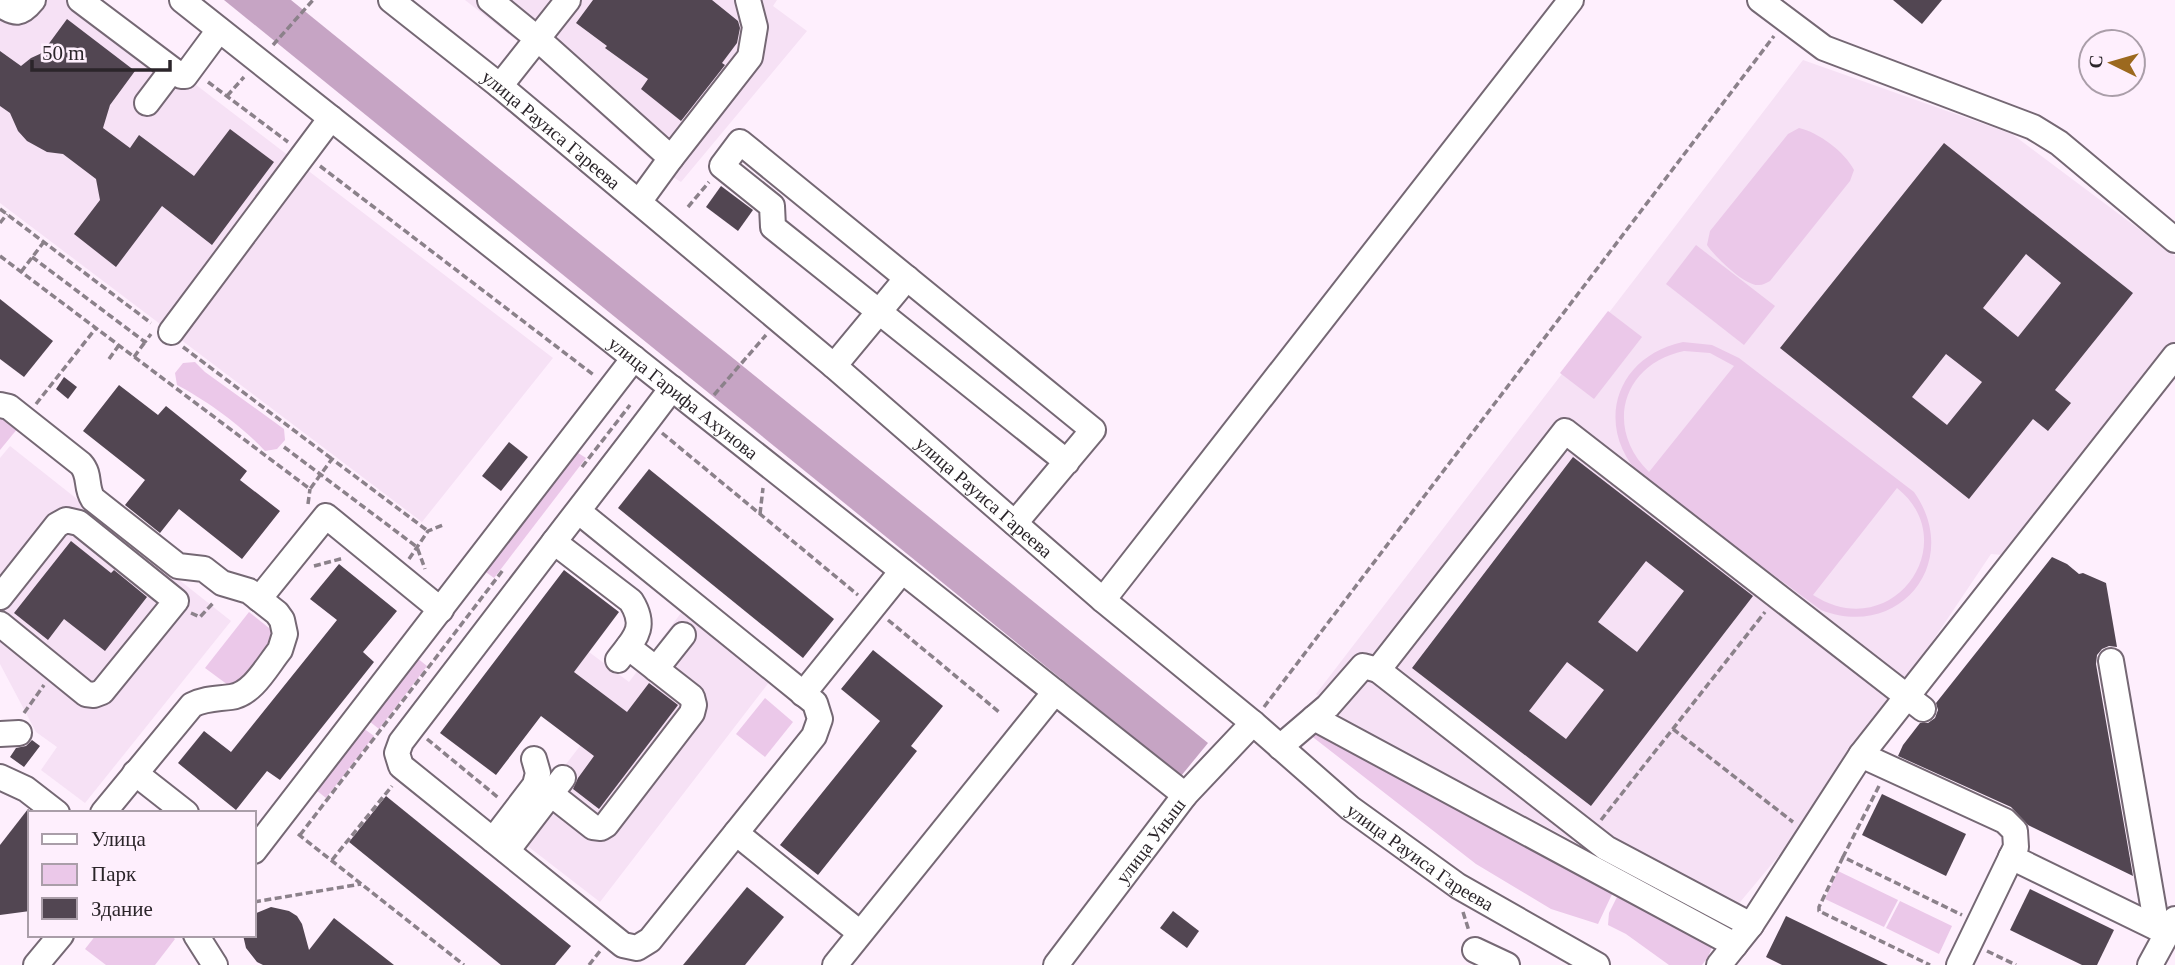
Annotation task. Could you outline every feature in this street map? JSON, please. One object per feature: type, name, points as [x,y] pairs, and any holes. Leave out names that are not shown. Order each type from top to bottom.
[{"type":"street","points":[[0,4],[8,10],[18,12],[26,9],[33,0]]},
{"type":"street","points":[[80,0],[181,69]]},
{"type":"street","name":"улица Гарифа Ахунова","points":[[182,0],[1185,795]]},
{"type":"street","name":"улица Рауиса Гареева","points":[[391,0],[500,86],[834,366],[1103,600],[1253,723],[1350,808],[1458,886],[1597,965]]},
{"type":"street","points":[[490,0],[671,158]]},
{"type":"street","points":[[500,86],[568,0]]},
{"type":"street","points":[[639,202],[750,57],[755,27],[748,0]]},
{"type":"street","points":[[1760,0],[1824,48],[2033,127],[2059,144],[2175,240]]},
{"type":"street","points":[[1103,600],[1564,3]]},
{"type":"street","points":[[147,103],[219,30]]},
{"type":"street","points":[[164,330],[331,118]]},
{"type":"street","points":[[1015,523],[1067,463],[1093,430],[740,142],[722,166],[772,206],[773,227],[1067,463]]},
{"type":"street","points":[[834,366],[907,278]]},
{"type":"street","points":[[1720,965],[1751,925],[1861,755],[1915,703],[2175,356]]},
{"type":"street","points":[[256,849],[634,358]]},
{"type":"street","points":[[578,511],[815,703],[819,711],[819,727],[814,736],[650,940],[636,948],[623,945],[500,846],[394,750],[672,388]]},
{"type":"street","points":[[0,405],[9,407],[85,468],[93,499],[178,566],[204,569],[222,583],[246,589],[282,620],[285,634],[280,650],[248,690],[236,696],[209,698],[192,705],[105,811]]},
{"type":"street","points":[[1378,670],[1565,431],[1915,703]]},
{"type":"street","points":[[259,599],[326,516],[441,610]]},
{"type":"street","points":[[0,597],[57,525],[71,520],[79,523],[176,601],[98,694],[86,694],[0,624]]},
{"type":"street","points":[[500,846],[557,786],[593,827],[601,828],[606,825],[694,709],[692,697],[656,669],[622,654],[638,634],[637,610],[631,601],[554,542]]},
{"type":"street","points":[[803,694],[902,571]]},
{"type":"street","points":[[656,669],[683,635]]},
{"type":"street","points":[[2111,661],[2167,926],[2150,965]]},
{"type":"street","points":[[1280,747],[1314,718],[1363,666],[1378,670],[1606,848],[1751,925]]},
{"type":"street","points":[[835,965],[1055,692]]},
{"type":"street","points":[[1314,718],[1735,944]]},
{"type":"street","name":"улица Уныш","points":[[1056,965],[1185,795],[1253,723]]},
{"type":"street","points":[[1861,755],[2009,823],[2017,838],[2016,847],[1970,944]]},
{"type":"street","points":[[500,846],[515,811],[537,781],[538,769],[534,759]]},
{"type":"street","points":[[135,773],[183,811]]},
{"type":"street","points":[[0,777],[26,789],[54,811]]},
{"type":"street","points":[[736,833],[860,933]]},
{"type":"street","points":[[2011,857],[2167,926]]},
{"type":"street","points":[[36,965],[59,937]]},
{"type":"street","points":[[1475,950],[1507,965]]},
{"type":"path","points":[[1253,723],[1786,21]]},
{"type":"path","points":[[181,69],[304,154],[611,389]]},
{"type":"path","points":[[688,207],[722,166]]},
{"type":"path","points":[[0,223],[6,214]]},
{"type":"path","points":[[21,272],[44,242]]},
{"type":"path","points":[[0,256],[310,489]]},
{"type":"path","points":[[32,257],[145,342]]},
{"type":"path","points":[[710,399],[779,320]]},
{"type":"path","points":[[24,419],[96,328]]},
{"type":"path","points":[[134,357],[145,342],[164,330]]},
{"type":"path","points":[[109,359],[119,345]]},
{"type":"path","points":[[581,468],[629,405],[999,712]]},
{"type":"path","points":[[284,447],[417,547],[426,572]]},
{"type":"path","points":[[307,508],[310,489],[332,459],[428,531]]},
{"type":"path","points":[[398,575],[428,531],[443,525]]},
{"type":"path","points":[[278,575],[368,551]]},
{"type":"path","points":[[332,860],[394,750],[509,563]]},
{"type":"path","points":[[1589,835],[1778,595]]},
{"type":"path","points":[[15,726],[55,668]]},
{"type":"path","points":[[359,717],[394,750]]},
{"type":"path","points":[[412,727],[515,811]]},
{"type":"path","points":[[1673,729],[1801,829]]},
{"type":"path","points":[[300,835],[394,750]]},
{"type":"path","points":[[1889,769],[1843,857],[1819,911],[1930,965]]},
{"type":"path","points":[[280,820],[464,965]]},
{"type":"path","points":[[1843,857],[1970,944],[2016,965]]},
{"type":"path","points":[[256,902],[361,884]]},
{"type":"shaded area","points":[[0,0],[89,0],[553,358],[422,522],[0,203]]},
{"type":"shaded area","points":[[224,0],[291,0],[1208,743],[1181,776]]},
{"type":"shaded area","points":[[465,0],[777,0],[773,6],[807,31],[681,182],[663,171],[530,51]]},
{"type":"shaded area","points":[[1803,60],[2012,134],[2175,256],[2175,364],[2027,557],[1991,554],[1899,691],[1801,829],[1726,919],[1354,728],[1316,694]]},
{"type":"shaded area","points":[[10,446],[231,621],[85,803],[41,770],[57,747],[36,732],[0,664],[0,458]]},
{"type":"shaded area","points":[[681,613],[770,681],[600,902],[512,834],[580,746],[597,689],[574,672],[589,652],[629,682]]},
{"type":"green space","points":[[1799,128],[1830,144],[1844,156],[1854,170],[1850,181],[1770,281],[1762,285],[1753,284],[1731,270],[1711,250],[1707,245],[1710,231],[1788,134]]},
{"type":"green space","points":[[1696,245],[1775,306],[1744,345],[1666,284]]},
{"type":"green space","points":[[1608,311],[1642,337],[1594,399],[1560,373]]},
{"type":"green space","points":[[1683,342],[1712,345],[1739,358],[1914,492],[1927,518],[1931,544],[1927,568],[1916,588],[1898,604],[1876,614],[1850,617],[1821,610],[1644,479],[1628,460],[1619,439],[1615,418],[1618,398],[1626,379],[1640,363],[1659,350]],"holes":[[[1684,351],[1710,353],[1734,366],[1649,472],[1635,455],[1627,436],[1624,418],[1626,400],[1634,383],[1646,369],[1663,358]],[[1897,488],[1916,510],[1924,535],[1921,559],[1910,581],[1893,598],[1869,607],[1842,607],[1813,595]]]},
{"type":"green space","points":[[195,362],[284,429],[285,440],[277,449],[265,451],[224,415],[177,385],[175,373],[183,363]]},
{"type":"green space","points":[[0,419],[5,419],[18,428],[0,450]]},
{"type":"green space","points":[[575,451],[586,458],[494,578],[483,570]]},
{"type":"green space","points":[[249,612],[269,628],[275,638],[245,683],[228,685],[205,668]]},
{"type":"green space","points":[[417,658],[427,666],[379,729],[369,721]]},
{"type":"green space","points":[[765,698],[793,722],[765,757],[736,734]]},
{"type":"green space","points":[[363,728],[374,736],[326,798],[316,790]]},
{"type":"green space","points":[[1305,731],[1318,731],[1376,767],[1614,890],[1598,924],[1551,909],[1476,864]]},
{"type":"green space","points":[[1838,871],[1898,900],[1884,927],[1825,899]]},
{"type":"green space","points":[[1619,893],[1713,945],[1702,965],[1669,965],[1626,934],[1608,925],[1609,913]]},
{"type":"green space","points":[[1900,901],[1952,926],[1939,954],[1886,928]]},
{"type":"green space","points":[[94,937],[175,939],[155,965],[106,965],[85,949]]},
{"type":"building","points":[[593,0],[712,0],[738,21],[740,28],[737,43],[722,63],[725,65],[681,121],[641,89],[648,79],[576,23]]},
{"type":"building","points":[[1893,0],[1942,0],[1922,24]]},
{"type":"building","points":[[67,19],[135,71],[110,105],[103,128],[130,148],[139,135],[194,176],[230,129],[274,162],[212,245],[162,206],[116,267],[74,234],[100,200],[96,179],[63,154],[47,152],[27,141],[18,131],[10,113],[0,106],[0,51],[21,66],[42,53]]},
{"type":"building","points":[[1944,143],[2133,293],[2055,390],[2071,403],[2048,431],[2033,419],[1969,499],[1780,348]],"holes":[[[2026,254],[2061,283],[2018,337],[1983,308]],[[1946,354],[1982,382],[1947,425],[1912,397]]]},
{"type":"building","points":[[721,186],[753,210],[738,231],[706,207]]},
{"type":"building","points":[[0,299],[53,341],[24,377],[0,359]]},
{"type":"building","points":[[64,377],[77,387],[68,399],[56,389]]},
{"type":"building","points":[[119,385],[158,415],[166,406],[247,471],[240,480],[280,511],[242,559],[179,509],[160,533],[125,505],[145,480],[83,431]]},
{"type":"building","points":[[509,442],[528,457],[501,491],[482,476]]},
{"type":"building","points":[[1573,457],[1753,596],[1591,806],[1412,668]],"holes":[[[1646,561],[1684,591],[1637,652],[1598,622]],[[1567,662],[1604,690],[1566,739],[1529,711]]]},
{"type":"building","points":[[649,469],[834,619],[803,658],[618,508]]},
{"type":"building","points":[[71,541],[111,573],[114,570],[147,597],[105,651],[64,619],[48,640],[14,613]]},
{"type":"building","points":[[2052,557],[2079,574],[2083,573],[2106,583],[2117,647],[2102,649],[2097,655],[2096,664],[2133,876],[2028,825],[2011,807],[1898,756],[1920,723],[1928,723],[1935,718],[1938,710],[1936,703]]},
{"type":"building","points":[[339,564],[397,611],[363,652],[374,662],[280,780],[267,771],[236,810],[178,763],[204,731],[231,752],[337,620],[310,599]]},
{"type":"building","points":[[564,570],[619,612],[574,672],[627,712],[649,683],[678,705],[599,809],[573,789],[594,756],[541,716],[496,775],[440,733]]},
{"type":"building","points":[[873,650],[943,706],[911,746],[917,751],[818,875],[780,845],[880,721],[841,689]]},
{"type":"building","points":[[32,740],[40,746],[24,767],[10,757],[16,748],[26,746]]},
{"type":"building","points":[[1882,794],[1966,834],[1946,876],[1862,835]]},
{"type":"building","points":[[386,796],[571,946],[555,965],[501,965],[349,842]]},
{"type":"building","points":[[28,809],[28,911],[0,915],[0,845]]},
{"type":"building","points":[[747,887],[784,917],[745,965],[683,965]]},
{"type":"building","points":[[2030,889],[2114,930],[2097,965],[2082,965],[2010,930]]},
{"type":"building","points":[[271,907],[289,911],[297,916],[309,950],[334,918],[394,965],[263,965],[257,962],[246,948],[243,937],[256,937],[256,913]]},
{"type":"building","points":[[1173,911],[1199,931],[1187,948],[1160,928]]},
{"type":"building","points":[[1786,916],[1888,965],[1782,965],[1766,957]]}]
